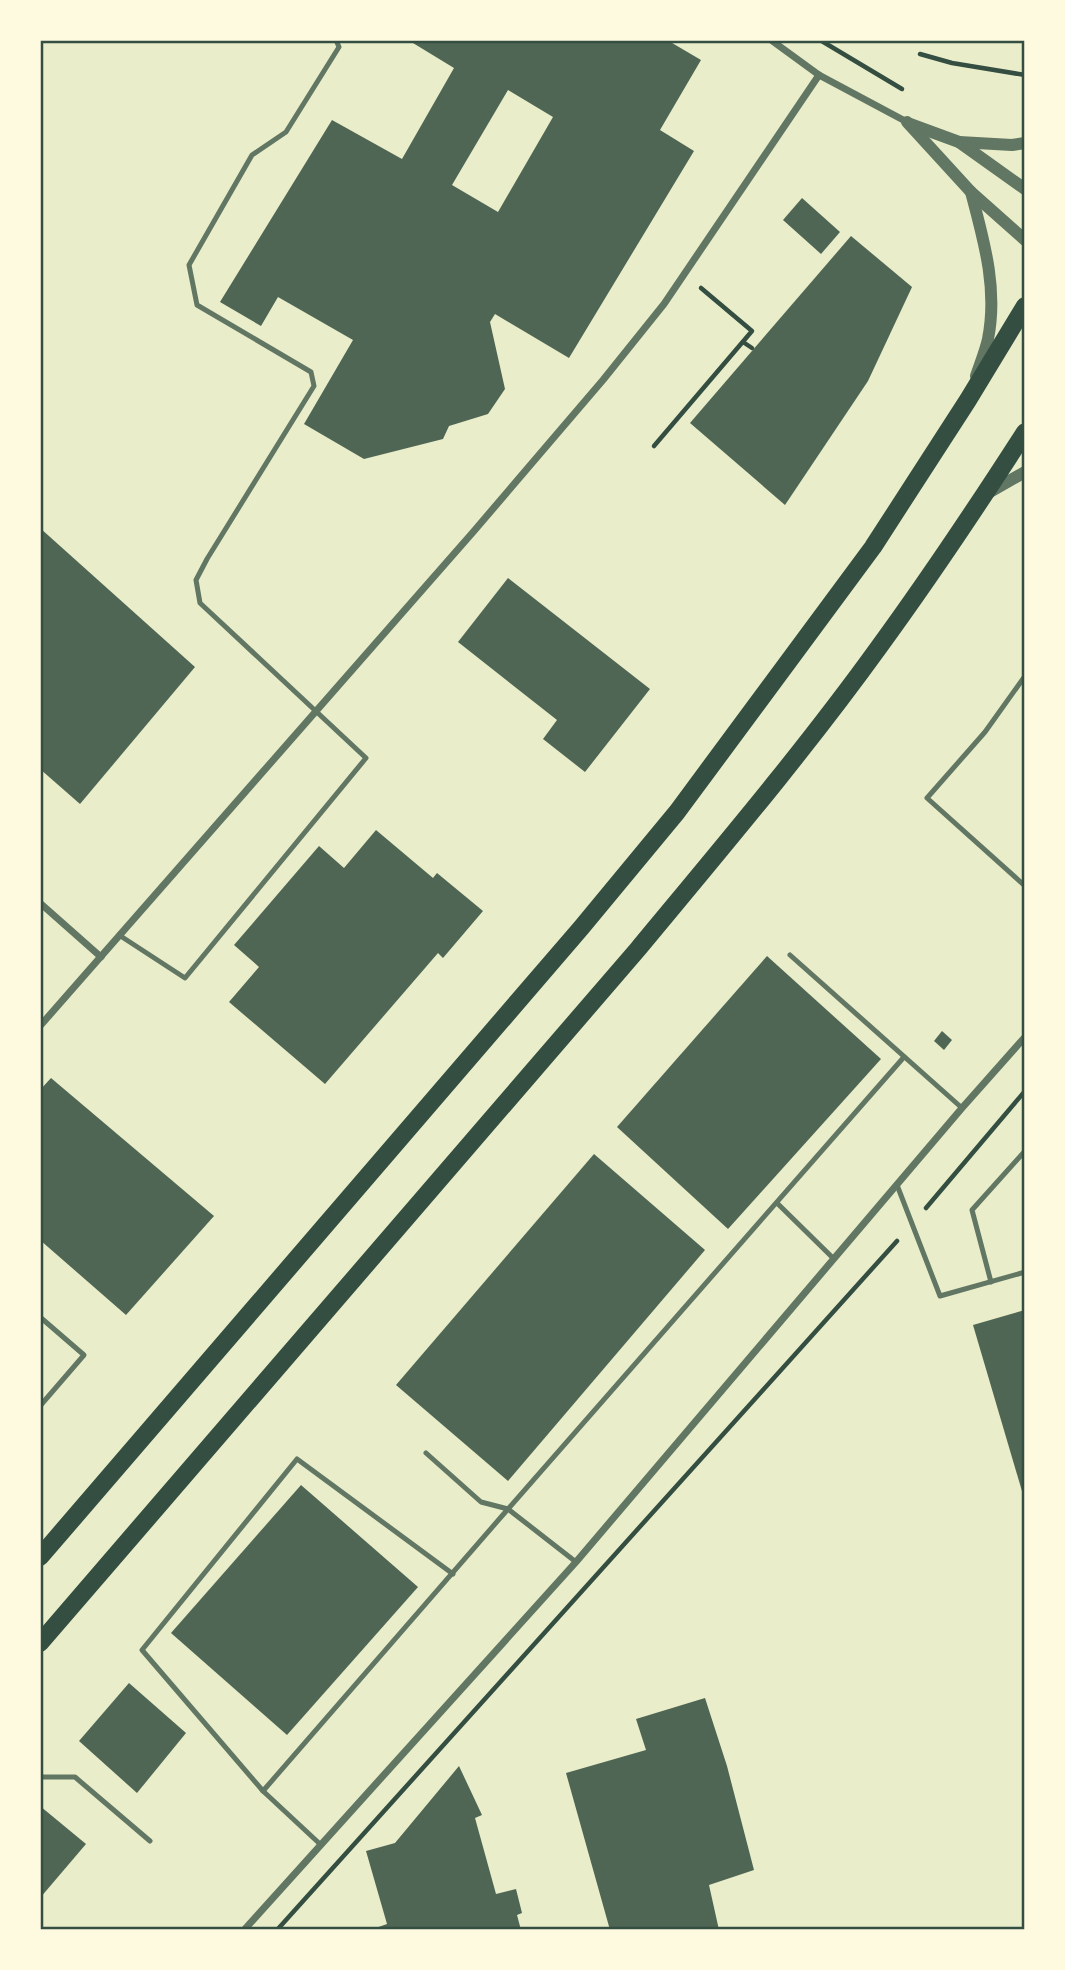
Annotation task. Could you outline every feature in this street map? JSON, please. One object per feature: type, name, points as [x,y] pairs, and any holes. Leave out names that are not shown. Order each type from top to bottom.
[{"type":"main road","points":[[40,1557],[582,928],[677,812],[873,547],[1025,306]]},
{"type":"main road","points":[[40,1643],[638,949],[879,647],[1025,432]]},
{"type":"street","points":[[771,40],[819,75],[907,122],[959,142],[1025,188]]},
{"type":"street","points":[[40,1026],[537,460],[664,304],[819,75]]},
{"type":"street","points":[[907,122],[971,192],[1025,240]]},
{"type":"street","points":[[959,142],[1012,145],[1025,143]]},
{"type":"street","points":[[968,400],[988,340],[992,302],[990,267],[971,192]]},
{"type":"street","points":[[984,495],[1025,471]]},
{"type":"street","points":[[40,903],[100,957]]},
{"type":"street","points":[[244,1930],[576,1562],[1025,1037]]},
{"type":"lane","points":[[119,935],[185,978],[366,758],[200,603],[196,580],[314,386],[311,372],[197,305],[189,265],[252,155],[286,132],[339,47],[336,40]]},
{"type":"lane","points":[[1025,676],[985,732],[927,798],[1025,886]]},
{"type":"lane","points":[[790,955],[962,1108]]},
{"type":"lane","points":[[262,1791],[904,1057]]},
{"type":"lane","points":[[991,1282],[972,1210],[1025,1151]]},
{"type":"lane","points":[[897,1185],[940,1296],[1025,1272]]},
{"type":"lane","points":[[777,1203],[834,1259]]},
{"type":"lane","points":[[40,1317],[84,1355],[40,1406]]},
{"type":"lane","points":[[426,1453],[481,1502],[508,1510],[576,1562]]},
{"type":"lane","points":[[321,1845],[262,1791],[142,1650],[297,1459],[453,1574]]},
{"type":"lane","points":[[40,1777],[75,1777],[150,1841]]},
{"type":"path","points":[[820,40],[902,89]]},
{"type":"path","points":[[920,54],[952,63],[1025,75]]},
{"type":"path","points":[[654,446],[752,331],[701,288]]},
{"type":"path","points":[[743,342],[752,348]]},
{"type":"path","points":[[277,1930],[913,1224],[1025,1091]]},
{"type":"building","points":[[408,40],[667,40],[701,60],[660,130],[694,151],[569,358],[495,314],[490,322],[505,389],[488,414],[449,426],[443,439],[364,459],[304,424],[353,340],[278,297],[261,326],[220,302],[332,120],[402,159],[454,68]],"holes":[[[508,90],[553,117],[498,212],[452,185]]]},
{"type":"building","points":[[802,198],[840,232],[821,254],[783,220]]},
{"type":"building","points":[[851,236],[912,287],[868,381],[785,505],[690,423]]},
{"type":"building","points":[[40,528],[195,667],[80,804],[40,769]]},
{"type":"building","points":[[508,578],[650,689],[585,772],[543,739],[557,720],[458,642]]},
{"type":"building","points":[[376,830],[433,878],[437,873],[483,911],[443,958],[438,953],[325,1084],[229,1002],[259,967],[234,945],[319,846],[344,868]]},
{"type":"building","points":[[767,956],[881,1059],[728,1229],[617,1127]]},
{"type":"building","points":[[942,1031],[952,1040],[944,1050],[934,1041]]},
{"type":"building","points":[[51,1078],[214,1216],[126,1315],[40,1240],[40,1090]]},
{"type":"building","points":[[594,1154],[705,1250],[508,1481],[396,1385]]},
{"type":"building","points":[[1025,1310],[1025,1498],[1024,1498],[973,1325]]},
{"type":"building","points":[[301,1485],[418,1587],[287,1735],[171,1633]]},
{"type":"building","points":[[129,1683],[186,1733],[137,1793],[79,1741]]},
{"type":"building","points":[[705,1698],[727,1766],[754,1870],[709,1885],[719,1930],[610,1930],[566,1773],[646,1750],[636,1719]]},
{"type":"building","points":[[459,1766],[482,1815],[475,1818],[496,1894],[516,1889],[522,1913],[517,1915],[521,1930],[370,1930],[387,1924],[366,1851],[395,1843]]},
{"type":"building","points":[[40,1806],[86,1844],[40,1898]]}]
